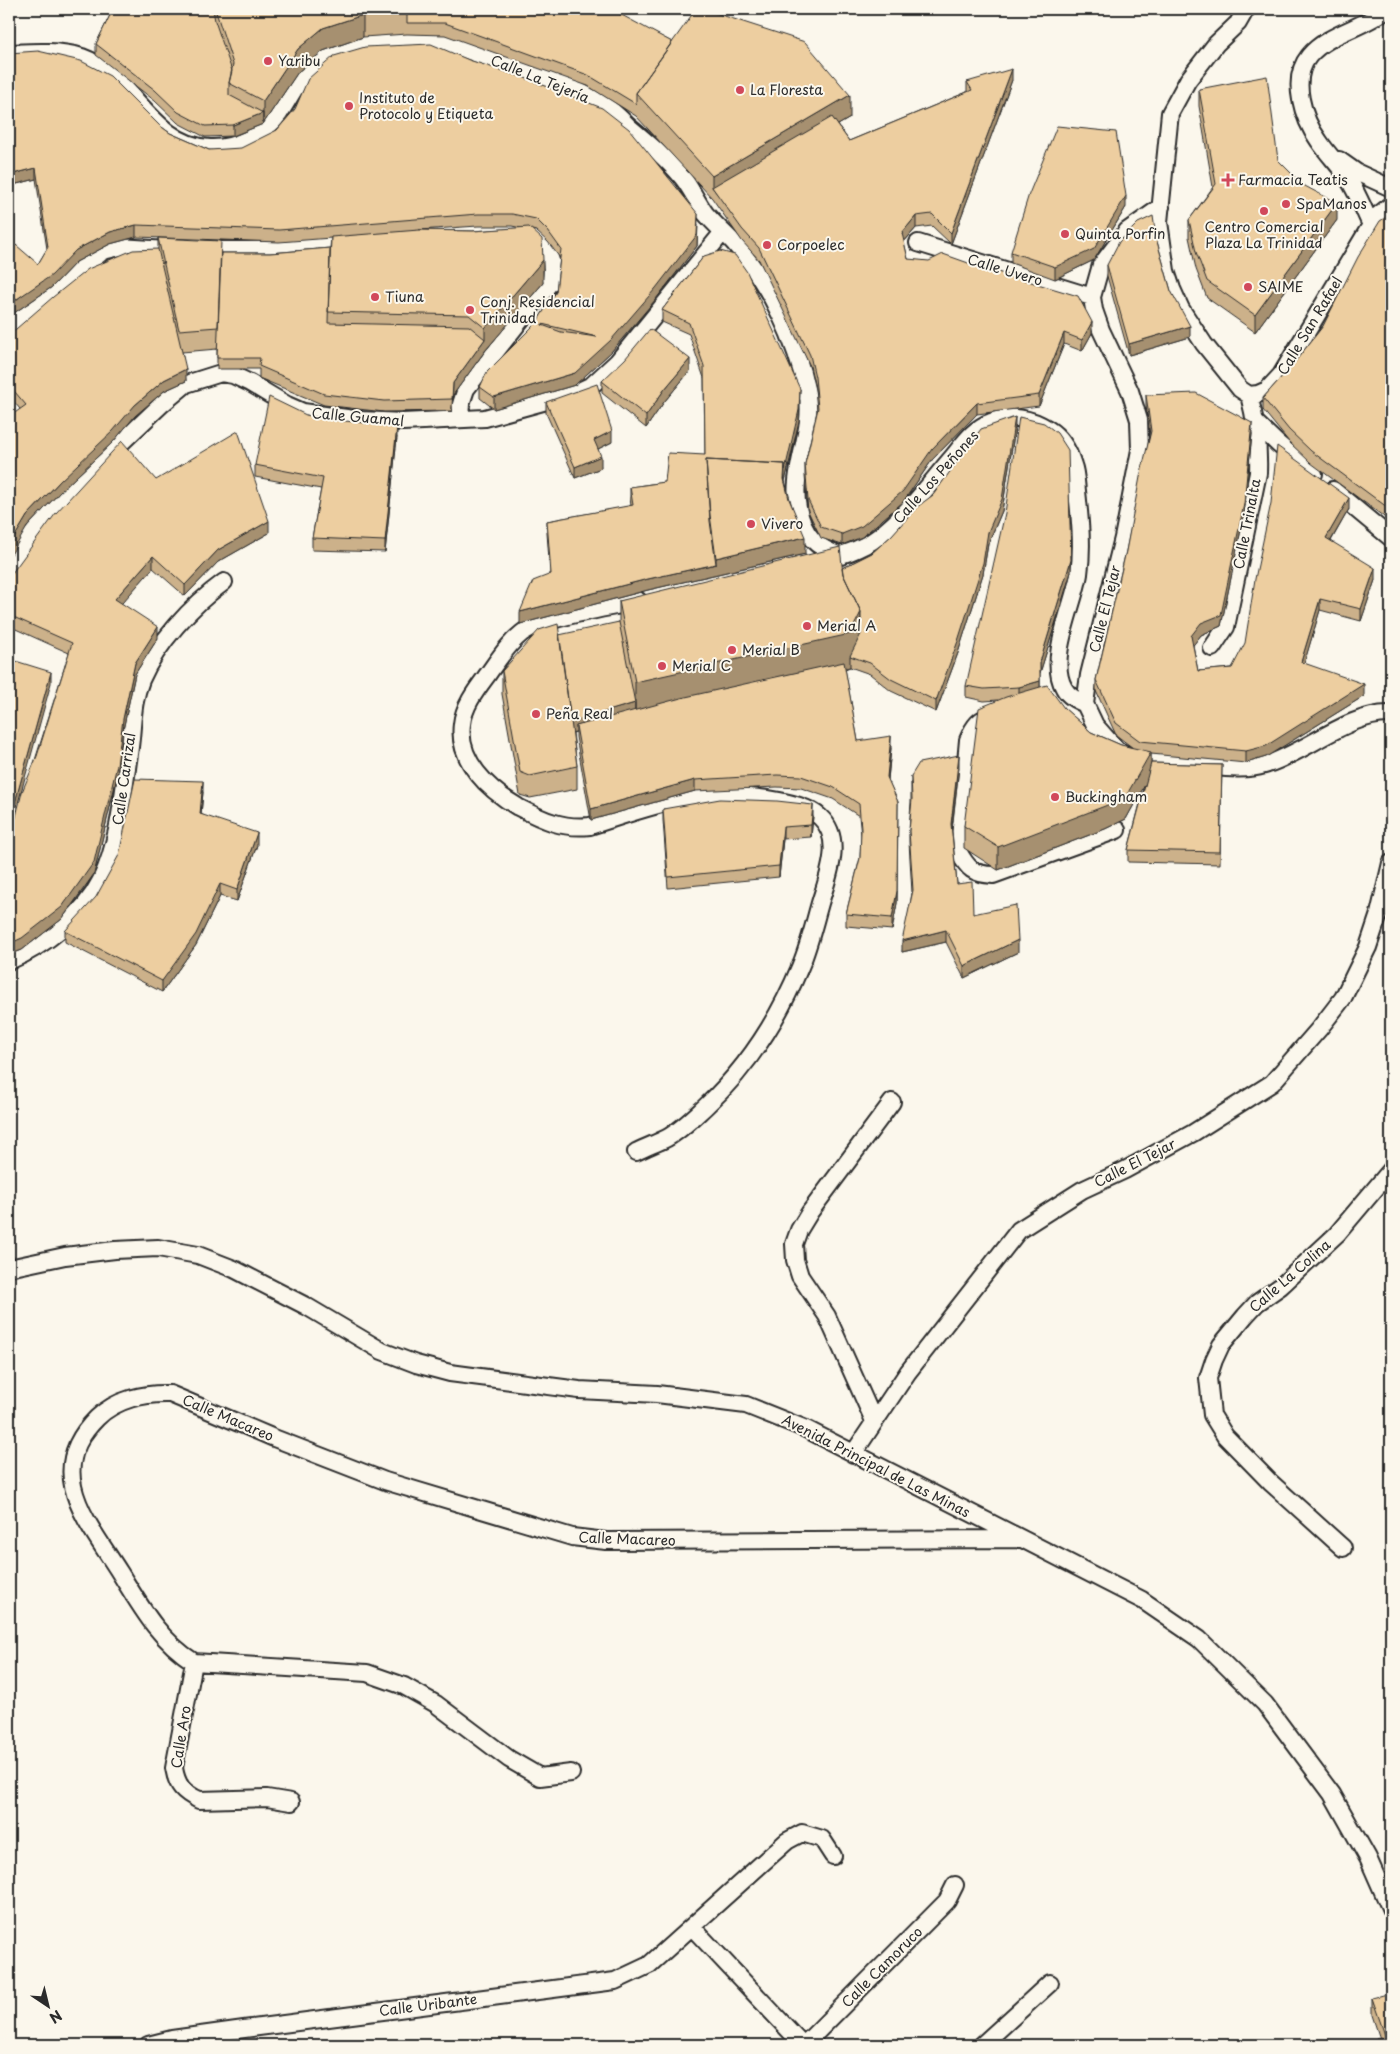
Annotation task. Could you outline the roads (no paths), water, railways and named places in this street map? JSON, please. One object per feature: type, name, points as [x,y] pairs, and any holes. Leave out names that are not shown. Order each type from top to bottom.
[{"type":"street","points":[[1246,9],[1238,23],[1216,44],[1188,80],[1170,113],[1159,222],[1166,272],[1181,309],[1204,344],[1240,389],[1249,394]]},
{"type":"street","points":[[1370,225],[1357,194],[1345,174],[1310,128],[1300,85],[1301,69],[1309,55],[1319,47],[1347,30],[1365,24],[1387,9]]},
{"type":"street","name":"Calle La Tejería","points":[[9,53],[52,52],[81,57],[98,64],[114,76],[161,126],[177,140],[193,146],[210,148],[227,147],[246,141],[262,130],[278,116],[306,71],[322,58],[364,42],[433,40],[528,71],[582,93],[607,107],[653,147],[683,178],[706,214],[736,246],[754,271],[785,325],[803,375],[808,397],[809,421],[797,474],[798,508],[802,522],[813,542],[825,550],[840,556]]},
{"type":"street","points":[[1327,152],[1356,172],[1391,188]]},
{"type":"street","name":"Calle San Rafael","points":[[1249,394],[1258,394],[1267,390],[1281,376],[1370,225],[1377,216],[1391,205]]},
{"type":"street","name":"Calle El Tejar","points":[[1085,704],[1089,675],[1123,538],[1140,450],[1139,420],[1130,391],[1101,330],[1092,297],[1101,266],[1127,231],[1161,207]]},
{"type":"street","points":[[460,418],[461,404],[466,389],[550,283],[553,270],[551,258],[544,246],[535,239],[510,231]]},
{"type":"street","name":"Calle Guamal","points":[[9,570],[25,543],[61,500],[176,391],[198,379],[221,373],[233,375],[287,405],[303,412],[321,416],[403,422],[485,418],[577,392],[592,384],[617,362],[723,232]]},
{"type":"street","points":[[9,328],[103,251],[120,247],[167,250],[268,250],[362,239]]},
{"type":"street","name":"Calle Uvero","points":[[918,243],[1092,297]]},
{"type":"street","name":"Calle Trinalta","points":[[1212,648],[1226,627],[1256,483],[1259,454],[1256,423],[1249,394]]},
{"type":"street","name":"Calle Los Peñones","points":[[803,565],[840,556],[877,538],[906,513],[975,431],[990,422],[1010,417],[1026,419],[1040,424],[1051,430],[1061,440],[1069,454],[1074,468],[1081,528],[1079,575],[1061,639],[1059,662],[1064,690]]},
{"type":"street","points":[[1256,423],[1278,444],[1391,538]]},
{"type":"street","name":"Calle Carrizal","points":[[9,961],[54,935],[80,909],[101,880],[107,866],[117,829],[131,741],[132,717],[141,680],[149,665],[176,627],[203,597],[224,582]]},
{"type":"street","points":[[636,1152],[667,1138],[684,1126],[721,1092],[743,1067],[775,1018],[804,958],[829,878],[832,859],[832,836],[820,817],[808,809],[783,801],[747,798],[690,798],[590,826],[573,828],[558,825],[511,802],[489,787],[469,761],[462,744],[462,724],[472,696],[501,656],[523,632],[539,624],[656,597]]},
{"type":"street","points":[[1047,696],[1064,690],[1073,698],[1085,704],[1095,725],[1117,750],[1139,761],[1246,769],[1264,766],[1289,756],[1366,716],[1391,713]]},
{"type":"street","points":[[1012,708],[986,716],[973,726],[968,740],[958,851],[967,867],[980,875],[994,876],[1117,830]]},
{"type":"street","name":"Calle El Tejar","points":[[853,1454],[908,1372],[1019,1230],[1082,1190],[1125,1170],[1193,1133],[1272,1083],[1343,998],[1368,947],[1381,907],[1391,863]]},
{"type":"street","points":[[874,1421],[827,1316],[808,1291],[800,1276],[795,1260],[794,1244],[799,1230],[810,1212],[892,1102]]},
{"type":"street","name":"Calle La Colina","points":[[1343,1548],[1270,1482],[1225,1436],[1212,1415],[1208,1378],[1221,1345],[1245,1316],[1257,1303],[1281,1286],[1337,1234],[1391,1170]]},
{"type":"street","name":"Avenida Principal de Las Minas","points":[[9,1268],[65,1256],[115,1250],[158,1248],[198,1254],[234,1269],[306,1306],[382,1351],[416,1364],[450,1373],[579,1390],[657,1394],[746,1405],[806,1429],[1142,1600],[1176,1622],[1217,1656],[1265,1704],[1332,1794],[1368,1858],[1391,1910]]},
{"type":"street","name":"Calle Macareo","points":[[194,1662],[180,1654],[160,1635],[145,1614],[83,1514],[72,1481],[71,1462],[76,1444],[87,1428],[102,1412],[137,1396],[152,1393],[170,1394],[191,1401],[274,1438],[385,1481],[572,1537],[606,1541],[692,1542],[1021,1539]]},
{"type":"street","points":[[194,1662],[367,1673],[404,1686],[436,1704],[508,1759],[540,1778],[571,1773]]},
{"type":"street","name":"Calle Aro","points":[[194,1662],[174,1768],[176,1781],[189,1795],[198,1800],[267,1798],[290,1802]]},
{"type":"street","name":"Calle Uribante","points":[[148,2045],[172,2039],[230,2038],[615,1981],[649,1965],[787,1841],[802,1833],[822,1839],[833,1856]]},
{"type":"street","name":"Calle Camoruco","points":[[804,2045],[947,1901],[956,1885]]},
{"type":"street","points":[[692,1927],[804,2045]]},
{"type":"street","points":[[982,2045],[1050,1983]]},
{"type":"place","name":"Yaribu","points":[[268,61]]},
{"type":"place","name":"La Floresta","points":[[740,90]]},
{"type":"place","name":"Instituto de Protocolo y Etiqueta","points":[[349,106]]},
{"type":"place","name":"Farmacia Teatis","points":[[1228,180]]},
{"type":"place","name":"SpaManos","points":[[1286,204]]},
{"type":"place","name":"Centro Comercial Plaza La Trinidad","points":[[1264,211]]},
{"type":"place","name":"Quinta Porfin","points":[[1065,234]]},
{"type":"place","name":"Corpoelec","points":[[767,245]]},
{"type":"place","name":"SAIME","points":[[1248,287]]},
{"type":"place","name":"Tiuna","points":[[375,297]]},
{"type":"place","name":"Conj. Residencial Trinidad","points":[[470,310]]},
{"type":"place","name":"Vivero","points":[[751,524]]},
{"type":"place","name":"Merial A","points":[[807,626]]},
{"type":"place","name":"Merial B","points":[[732,650]]},
{"type":"place","name":"Merial C","points":[[662,666]]},
{"type":"place","name":"Peña Real","points":[[536,714]]},
{"type":"place","name":"Buckingham","points":[[1055,797]]}]
